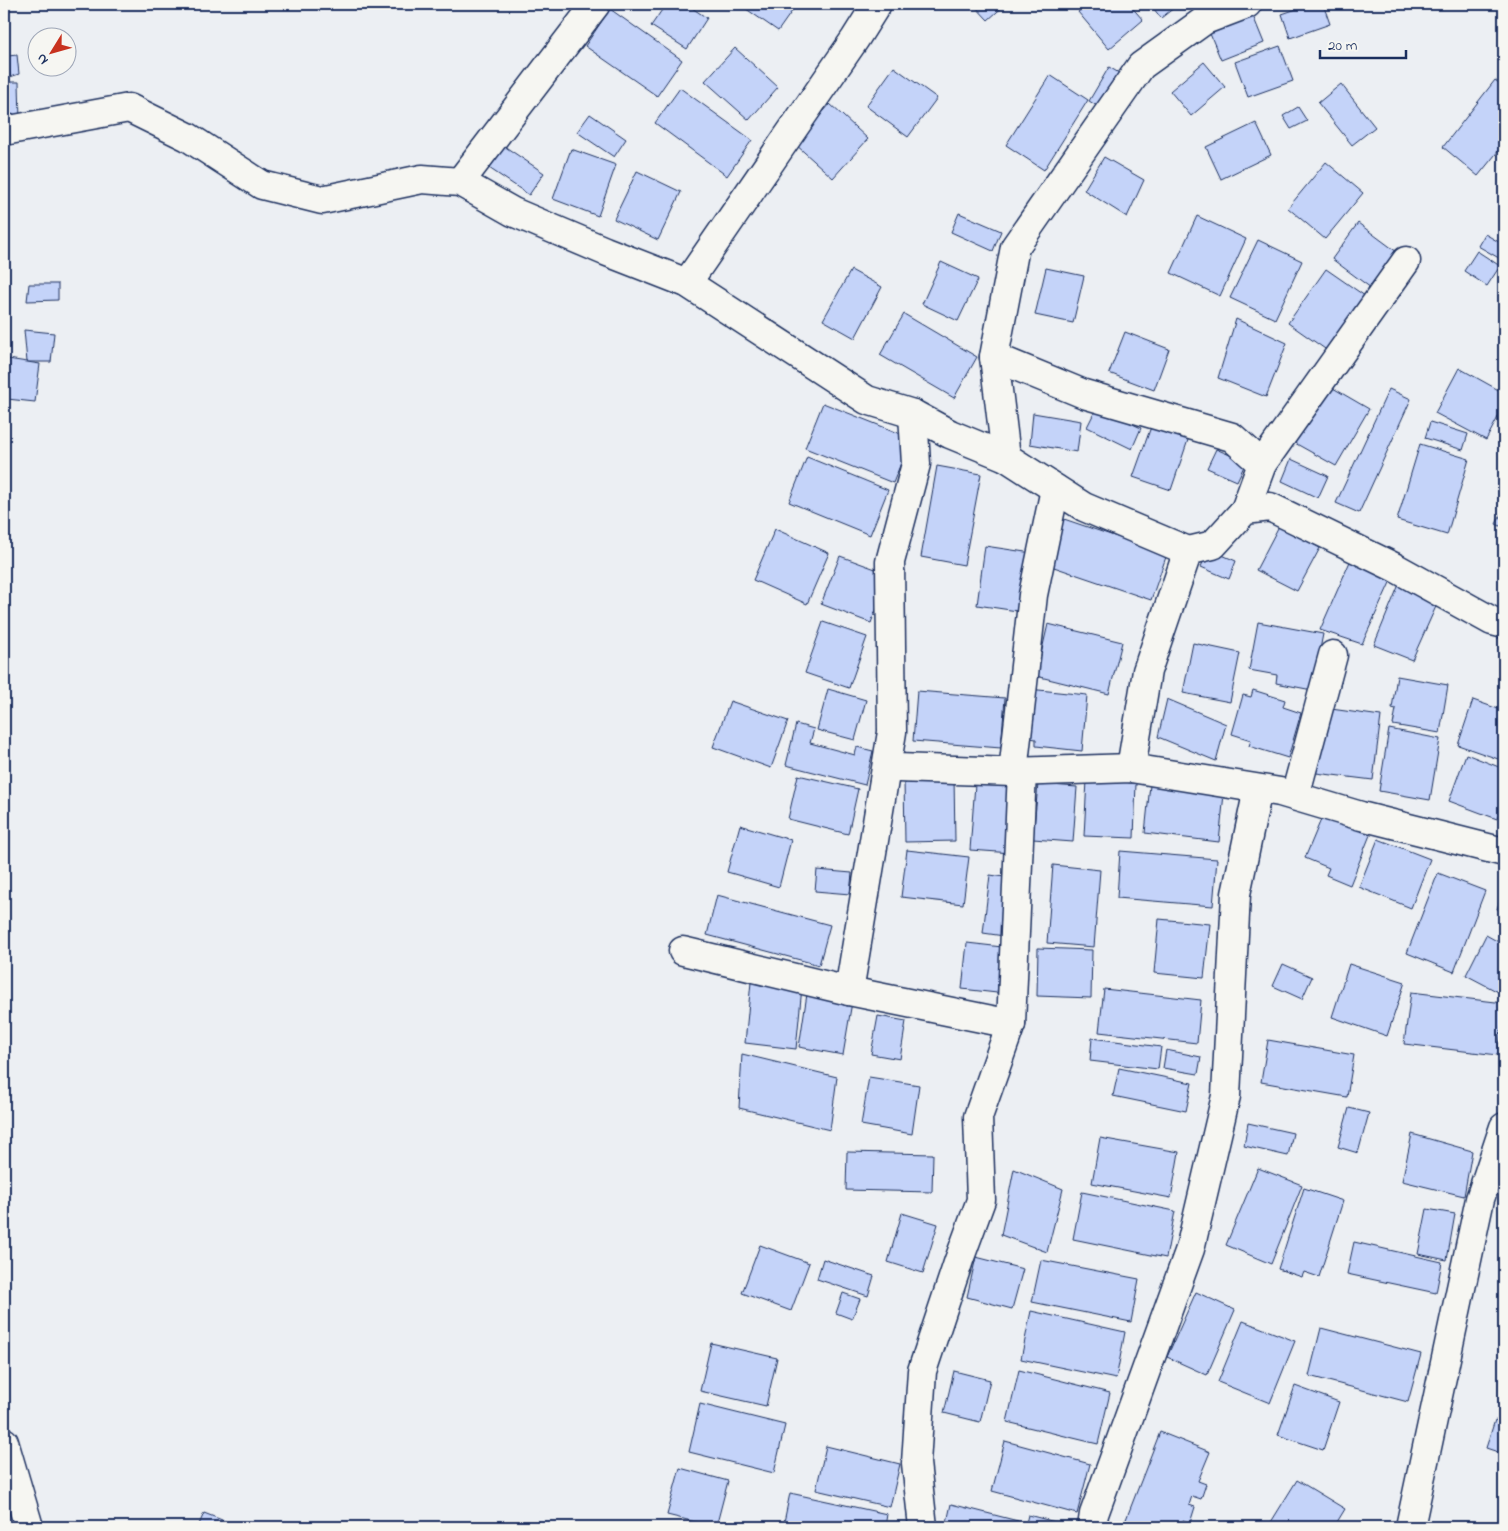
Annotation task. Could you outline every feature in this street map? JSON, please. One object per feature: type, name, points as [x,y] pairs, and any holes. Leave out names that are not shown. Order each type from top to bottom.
[{"type":"street","points":[[460,182],[596,4]]},
{"type":"street","points":[[687,283],[855,39],[877,4]]},
{"type":"street","points":[[1006,457],[994,357],[1015,246],[1141,66],[1203,12],[1247,4]]},
{"type":"street","points":[[4,131],[129,108],[188,138],[262,186],[322,200],[422,179],[460,182],[513,212],[605,252],[687,283],[867,400],[913,414],[950,434],[1006,457],[1084,507],[1188,551],[1213,545],[1245,510],[1262,464],[1406,261]]},
{"type":"street","points":[[994,357],[1084,394],[1232,437],[1262,464]]},
{"type":"street","points":[[849,991],[892,732],[890,562],[916,464],[913,414]]},
{"type":"street","points":[[916,464],[950,434]]},
{"type":"street","points":[[923,1527],[916,1462],[922,1371],[981,1200],[978,1117],[1011,1024],[1018,771],[1033,595],[1056,489]]},
{"type":"street","points":[[1245,510],[1270,507],[1396,568],[1492,621],[1504,624]]},
{"type":"street","points":[[1131,768],[1147,671],[1188,551]]},
{"type":"street","points":[[1295,796],[1333,654]]},
{"type":"street","points":[[888,762],[897,768],[1018,771],[1131,768],[1280,792],[1361,816],[1504,852]]},
{"type":"street","points":[[1092,1527],[1094,1514],[1190,1249],[1226,1096],[1236,894],[1258,788]]},
{"type":"street","points":[[683,951],[849,991],[1011,1024]]},
{"type":"street","points":[[1410,1527],[1492,1201],[1504,1127]]},
{"type":"street","points":[[4,1442],[29,1527]]},
{"type":"building","points":[[666,4],[686,4],[707,18],[687,49],[651,26]]},
{"type":"building","points":[[739,4],[797,4],[778,31]]},
{"type":"building","points":[[973,4],[1006,4],[988,20]]},
{"type":"building","points":[[1088,4],[1129,4],[1143,20],[1109,49],[1078,12]]},
{"type":"building","points":[[1150,4],[1179,4],[1161,18]]},
{"type":"building","points":[[1311,4],[1323,4],[1330,24],[1290,38],[1282,14]]},
{"type":"building","points":[[610,9],[682,60],[657,96],[585,46]]},
{"type":"building","points":[[1251,11],[1264,43],[1221,60],[1208,29]]},
{"type":"building","points":[[1280,46],[1293,81],[1248,97],[1235,62]]},
{"type":"building","points":[[735,48],[778,87],[749,120],[705,81]]},
{"type":"building","points":[[17,55],[19,74],[10,77],[8,56]]},
{"type":"building","points":[[1204,62],[1225,87],[1191,116],[1170,91]]},
{"type":"building","points":[[894,67],[937,98],[908,137],[866,106]]},
{"type":"building","points":[[1109,67],[1124,76],[1104,110],[1089,101]]},
{"type":"building","points":[[1050,75],[1088,100],[1044,170],[1006,145]]},
{"type":"building","points":[[1495,80],[1504,87],[1504,144],[1478,176],[1443,147]]},
{"type":"building","points":[[4,82],[19,82],[20,121],[4,121]]},
{"type":"building","points":[[1341,84],[1375,127],[1352,145],[1318,103]]},
{"type":"building","points":[[680,88],[752,140],[727,176],[655,123]]},
{"type":"building","points":[[830,104],[868,139],[833,178],[795,144]]},
{"type":"building","points":[[1298,107],[1307,121],[1291,129],[1283,116]]},
{"type":"building","points":[[590,114],[626,139],[614,157],[577,132]]},
{"type":"building","points":[[1256,123],[1271,155],[1221,179],[1206,147]]},
{"type":"building","points":[[504,146],[544,173],[529,195],[489,168]]},
{"type":"building","points":[[571,149],[616,165],[598,216],[553,199]]},
{"type":"building","points":[[1104,157],[1144,180],[1127,217],[1084,190]]},
{"type":"building","points":[[1326,162],[1363,193],[1325,239],[1288,208]]},
{"type":"building","points":[[637,171],[681,192],[658,240],[614,219]]},
{"type":"building","points":[[959,213],[1001,231],[993,251],[951,232]]},
{"type":"building","points":[[1197,216],[1246,239],[1220,296],[1171,273]]},
{"type":"building","points":[[1358,223],[1397,252],[1371,288],[1332,259]]},
{"type":"building","points":[[1485,234],[1504,245],[1504,261],[1478,246]]},
{"type":"building","points":[[1258,240],[1302,261],[1275,319],[1230,298]]},
{"type":"building","points":[[1477,251],[1500,266],[1487,286],[1464,271]]},
{"type":"building","points":[[941,262],[978,279],[958,321],[922,304]]},
{"type":"building","points":[[1046,268],[1084,276],[1073,323],[1035,315]]},
{"type":"building","points":[[1326,269],[1365,296],[1328,351],[1288,323]]},
{"type":"building","points":[[851,270],[882,287],[855,338],[823,320]]},
{"type":"building","points":[[29,284],[58,284],[58,300],[27,301]]},
{"type":"building","points":[[904,314],[977,357],[954,398],[880,355]]},
{"type":"building","points":[[1236,319],[1287,343],[1266,397],[1218,378]]},
{"type":"building","points":[[24,330],[54,333],[51,362],[27,362]]},
{"type":"building","points":[[1125,332],[1169,349],[1154,390],[1109,373]]},
{"type":"building","points":[[8,359],[40,364],[35,402],[7,399]]},
{"type":"building","points":[[1459,368],[1504,393],[1504,406],[1486,440],[1435,413]]},
{"type":"building","points":[[1326,384],[1369,409],[1336,466],[1293,442]]},
{"type":"building","points":[[1389,389],[1411,399],[1359,513],[1336,503]]},
{"type":"building","points":[[823,403],[911,438],[893,483],[805,448]]},
{"type":"building","points":[[1097,407],[1141,428],[1132,449],[1087,427]]},
{"type":"building","points":[[1033,413],[1081,421],[1077,452],[1030,444]]},
{"type":"building","points":[[1430,422],[1468,434],[1463,450],[1425,438]]},
{"type":"building","points":[[1152,424],[1189,437],[1171,490],[1133,477]]},
{"type":"building","points":[[1420,444],[1469,459],[1447,535],[1397,520]]},
{"type":"building","points":[[1216,449],[1246,462],[1237,481],[1207,468]]},
{"type":"building","points":[[807,457],[888,490],[870,535],[789,502]]},
{"type":"building","points":[[1291,459],[1328,476],[1318,498],[1282,481]]},
{"type":"building","points":[[937,466],[981,474],[964,565],[921,557]]},
{"type":"building","points":[[1504,508],[1504,528],[1496,524]]},
{"type":"building","points":[[1061,518],[1167,554],[1151,600],[1045,564]]},
{"type":"building","points":[[1279,526],[1320,548],[1297,591],[1256,570]]},
{"type":"building","points":[[775,529],[829,553],[807,604],[753,580]]},
{"type":"building","points":[[985,546],[1032,553],[1024,612],[977,605]]},
{"type":"building","points":[[1208,549],[1236,561],[1229,579],[1201,567]]},
{"type":"building","points":[[840,556],[889,574],[871,623],[821,604]]},
{"type":"building","points":[[1352,557],[1393,576],[1362,644],[1320,630]]},
{"type":"building","points":[[1400,582],[1438,602],[1412,660],[1374,645]]},
{"type":"building","points":[[823,622],[867,637],[849,688],[805,673]]},
{"type":"building","points":[[1258,622],[1323,634],[1312,690],[1276,683],[1277,675],[1249,670]]},
{"type":"building","points":[[1048,624],[1122,642],[1109,694],[1036,676]]},
{"type":"building","points":[[1193,643],[1240,653],[1230,702],[1183,693]]},
{"type":"building","points":[[1397,676],[1448,685],[1440,733],[1393,725],[1396,709],[1392,708]]},
{"type":"building","points":[[828,689],[866,700],[855,740],[817,730]]},
{"type":"building","points":[[1029,689],[1087,695],[1082,751],[1036,746],[1036,739],[1024,737]]},
{"type":"building","points":[[1253,690],[1285,700],[1283,707],[1301,713],[1288,758],[1249,746],[1251,740],[1232,734],[1243,695],[1251,697]]},
{"type":"building","points":[[917,691],[1005,698],[1001,748],[913,741]]},
{"type":"building","points":[[1167,699],[1226,724],[1216,761],[1158,737]]},
{"type":"building","points":[[1473,700],[1504,711],[1504,761],[1458,745]]},
{"type":"building","points":[[730,701],[788,721],[771,768],[713,747]]},
{"type":"building","points":[[1324,708],[1381,716],[1373,780],[1316,773]]},
{"type":"building","points":[[796,724],[814,729],[810,743],[855,755],[857,747],[873,751],[865,785],[786,765]]},
{"type":"building","points":[[1389,729],[1440,739],[1430,800],[1379,791]]},
{"type":"building","points":[[1466,754],[1504,769],[1504,798],[1497,819],[1449,801]]},
{"type":"building","points":[[798,775],[858,789],[848,834],[788,819]]},
{"type":"building","points":[[954,777],[955,841],[905,842],[904,778]]},
{"type":"building","points":[[1087,780],[1136,783],[1134,838],[1084,836]]},
{"type":"building","points":[[975,784],[1016,787],[1012,853],[970,850]]},
{"type":"building","points":[[1038,784],[1077,787],[1073,842],[1033,839]]},
{"type":"building","points":[[1150,785],[1224,794],[1219,842],[1145,833]]},
{"type":"building","points":[[1325,810],[1372,830],[1350,885],[1326,875],[1329,868],[1305,858]]},
{"type":"building","points":[[740,825],[791,840],[779,887],[727,872]]},
{"type":"building","points":[[1378,839],[1430,859],[1411,908],[1359,887]]},
{"type":"building","points":[[907,850],[969,857],[963,904],[901,897]]},
{"type":"building","points":[[1120,851],[1217,859],[1213,906],[1117,898]]},
{"type":"building","points":[[1053,865],[1100,870],[1094,947],[1047,943]]},
{"type":"building","points":[[817,870],[852,873],[850,894],[815,891]]},
{"type":"building","points":[[1438,873],[1485,891],[1454,972],[1407,953]]},
{"type":"building","points":[[990,875],[1012,878],[1004,936],[983,933]]},
{"type":"building","points":[[1504,888],[1504,912],[1497,909]]},
{"type":"building","points":[[717,895],[830,925],[819,965],[707,935]]},
{"type":"building","points":[[1159,919],[1210,924],[1204,978],[1154,973]]},
{"type":"building","points":[[1486,935],[1504,945],[1504,995],[1466,975]]},
{"type":"building","points":[[967,943],[1002,947],[997,993],[962,989]]},
{"type":"building","points":[[1038,948],[1092,950],[1091,998],[1037,996]]},
{"type":"building","points":[[1283,964],[1312,977],[1302,999],[1273,986]]},
{"type":"building","points":[[1349,964],[1405,982],[1387,1036],[1332,1017]]},
{"type":"building","points":[[751,982],[802,987],[796,1049],[745,1043]]},
{"type":"building","points":[[1104,989],[1201,1000],[1197,1043],[1099,1032]]},
{"type":"building","points":[[1411,992],[1504,1003],[1498,1055],[1404,1044]]},
{"type":"building","points":[[807,994],[852,1002],[843,1055],[799,1047]]},
{"type":"building","points":[[878,1016],[906,1021],[900,1059],[871,1054]]},
{"type":"building","points":[[1092,1038],[1161,1047],[1158,1069],[1090,1061]]},
{"type":"building","points":[[1268,1040],[1354,1055],[1347,1097],[1261,1082]]},
{"type":"building","points":[[1166,1050],[1201,1057],[1198,1074],[1163,1068]]},
{"type":"building","points":[[742,1054],[837,1077],[830,1130],[739,1108]]},
{"type":"building","points":[[1119,1068],[1192,1083],[1186,1111],[1113,1096]]},
{"type":"building","points":[[869,1077],[919,1085],[912,1134],[861,1125]]},
{"type":"building","points":[[1349,1108],[1369,1113],[1358,1153],[1338,1147]]},
{"type":"building","points":[[1248,1123],[1293,1133],[1288,1156],[1244,1146]]},
{"type":"building","points":[[1412,1134],[1472,1151],[1464,1196],[1402,1181]]},
{"type":"building","points":[[1100,1138],[1179,1152],[1171,1198],[1092,1183]]},
{"type":"building","points":[[847,1152],[933,1154],[932,1192],[846,1190]]},
{"type":"building","points":[[1258,1168],[1302,1185],[1271,1264],[1226,1245]]},
{"type":"building","points":[[1014,1169],[1063,1189],[1047,1252],[1001,1235]]},
{"type":"building","points":[[1304,1188],[1343,1201],[1319,1277],[1304,1272],[1302,1277],[1278,1269]]},
{"type":"building","points":[[1082,1192],[1175,1211],[1166,1258],[1073,1239]]},
{"type":"building","points":[[1427,1209],[1455,1214],[1447,1260],[1418,1254]]},
{"type":"building","points":[[902,1213],[938,1224],[923,1273],[888,1262]]},
{"type":"building","points":[[1354,1242],[1442,1262],[1436,1293],[1347,1274]]},
{"type":"building","points":[[760,1245],[809,1263],[791,1311],[742,1293]]},
{"type":"building","points":[[976,1257],[1023,1269],[1012,1309],[967,1297]]},
{"type":"building","points":[[823,1259],[874,1276],[868,1296],[817,1279]]},
{"type":"building","points":[[1041,1260],[1139,1279],[1131,1322],[1032,1302]]},
{"type":"building","points":[[1196,1292],[1235,1310],[1207,1375],[1167,1357]]},
{"type":"building","points":[[843,1293],[860,1299],[852,1319],[836,1313]]},
{"type":"building","points":[[1031,1311],[1125,1332],[1116,1379],[1021,1359]]},
{"type":"building","points":[[1243,1321],[1295,1341],[1270,1403],[1218,1382]]},
{"type":"building","points":[[1321,1328],[1421,1354],[1408,1402],[1309,1376]]},
{"type":"building","points":[[711,1343],[777,1358],[766,1406],[700,1391]]},
{"type":"building","points":[[1019,1370],[1110,1393],[1098,1444],[1007,1422]]},
{"type":"building","points":[[954,1371],[990,1380],[980,1422],[944,1413]]},
{"type":"building","points":[[1295,1386],[1339,1402],[1323,1450],[1278,1435]]},
{"type":"building","points":[[700,1404],[785,1425],[774,1473],[689,1452]]},
{"type":"building","points":[[1495,1420],[1504,1423],[1504,1454],[1486,1448]]},
{"type":"building","points":[[1160,1432],[1210,1452],[1198,1481],[1206,1484],[1201,1499],[1192,1496],[1189,1505],[1195,1507],[1190,1523],[1183,1520],[1180,1527],[1137,1527],[1125,1522]]},
{"type":"building","points":[[1005,1441],[1090,1464],[1077,1514],[992,1491]]},
{"type":"building","points":[[826,1446],[900,1464],[890,1507],[816,1490]]},
{"type":"building","points":[[680,1468],[728,1481],[716,1527],[667,1515]]},
{"type":"building","points":[[1297,1480],[1345,1509],[1334,1527],[1268,1527]]},
{"type":"building","points":[[790,1493],[887,1514],[885,1527],[783,1527]]},
{"type":"building","points":[[951,1504],[1018,1521],[1016,1527],[946,1527]]},
{"type":"building","points":[[204,1513],[240,1527],[198,1527]]},
{"type":"building","points":[[1028,1515],[1075,1527],[1025,1527]]}]
